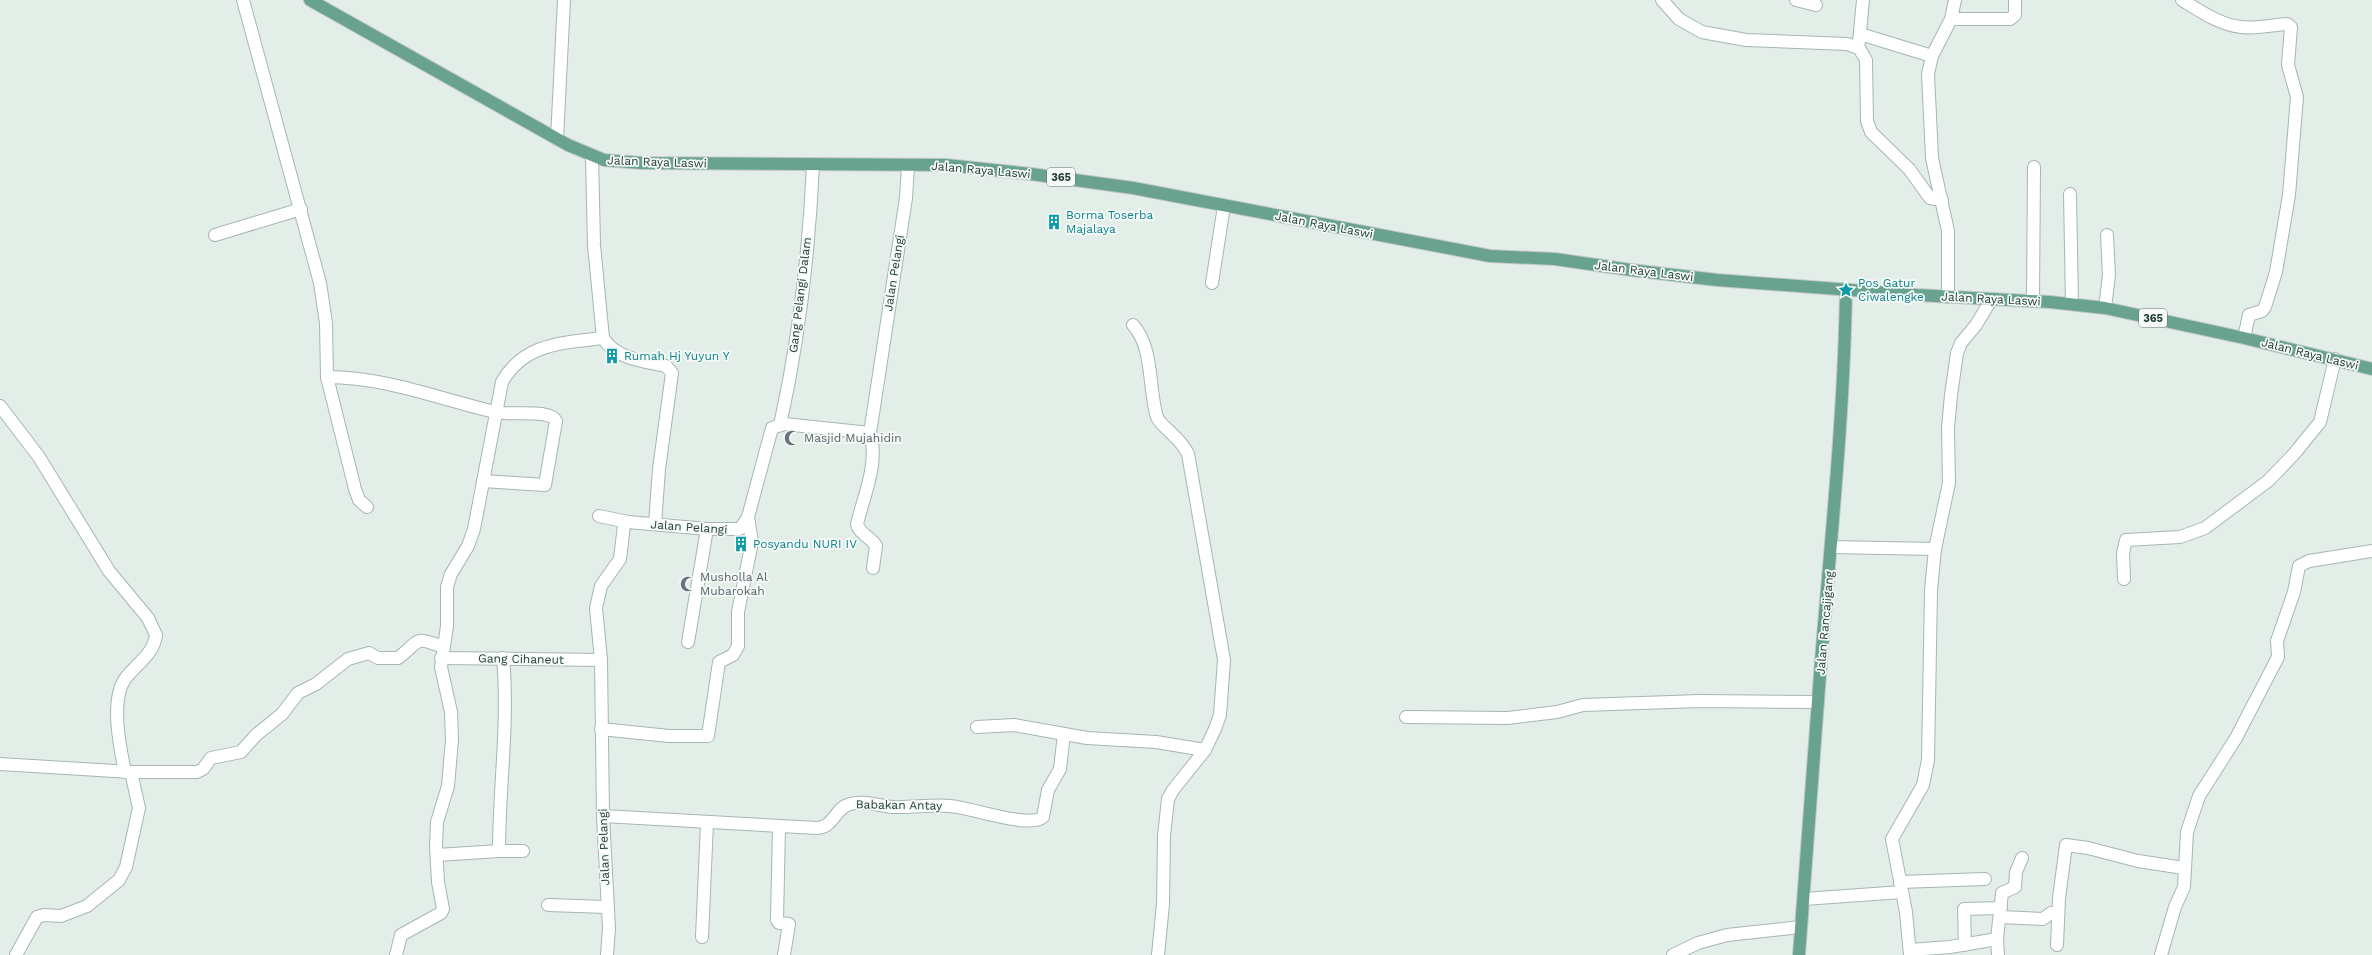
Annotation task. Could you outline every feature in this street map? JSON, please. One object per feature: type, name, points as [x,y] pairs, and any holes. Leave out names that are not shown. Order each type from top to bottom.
[{"type":"main road","name":"Jalan Raya Laswi","points":[[310,0],[557,139],[592,156],[604,160],[642,163],[908,166],[946,165],[1087,180],[1490,256],[1555,258],[1631,270],[1718,280],[1929,296],[2033,301],[2105,308],[2244,338],[2372,369]]},
{"type":"main road","name":"Jalan Rancajigang","points":[[1799,955],[1844,370],[1846,290]]},
{"type":"street","points":[[243,0],[283,152],[301,209],[321,289],[326,323],[327,377],[355,489],[359,500],[367,507]]},
{"type":"street","points":[[557,139],[564,0]]},
{"type":"street","points":[[1662,0],[1679,19],[1702,32],[1746,40],[1859,41],[1932,56]]},
{"type":"street","points":[[1796,0],[1816,5]]},
{"type":"street","points":[[1863,0],[1859,41],[1866,60],[1867,121],[1871,132],[1938,200]]},
{"type":"street","points":[[1948,297],[1948,231],[1938,200],[1933,166],[1930,142],[1928,74],[1932,56],[1950,19],[1955,0]]},
{"type":"street","points":[[1950,19],[2010,20],[2015,15],[2015,0]]},
{"type":"street","points":[[2182,0],[2210,16],[2241,27],[2287,24],[2292,26],[2288,65],[2297,97],[2286,219],[2276,272],[2265,307],[2262,311],[2249,315],[2244,338]]},
{"type":"street","points":[[592,156],[594,245],[603,338],[609,347],[616,352],[638,360],[666,366],[672,373],[659,469],[655,524]]},
{"type":"street","name":"Gang Pelangi Dalam","points":[[780,425],[791,376],[811,207],[812,165]]},
{"type":"street","name":"Jalan Pelangi","points":[[873,568],[876,546],[871,538],[859,530],[857,524],[868,486],[874,453],[870,434],[906,198],[908,166]]},
{"type":"street","points":[[2033,301],[2034,168]]},
{"type":"street","points":[[2070,194],[2072,304]]},
{"type":"street","points":[[1212,283],[1224,206]]},
{"type":"street","points":[[215,234],[301,209]]},
{"type":"street","points":[[2105,308],[2109,275],[2107,234]]},
{"type":"street","points":[[1991,300],[1976,325],[1961,343],[1957,353],[1949,413],[1949,483],[1935,549],[1931,590],[1928,760],[1921,789],[1892,839],[1896,890],[1910,953],[1997,939]]},
{"type":"street","points":[[1133,325],[1139,331],[1145,352],[1157,418],[1180,440],[1188,454],[1224,660],[1220,715],[1205,750],[1173,790],[1168,799],[1164,836],[1163,904],[1158,955]]},
{"type":"street","points":[[396,955],[401,935],[441,913],[443,909],[438,882],[437,822],[448,786],[452,734],[451,712],[442,677],[442,653],[447,626],[448,580],[468,546],[474,529],[502,382],[513,365],[523,356],[565,343],[603,338]]},
{"type":"street","points":[[2124,579],[2123,553],[2126,540],[2173,538],[2194,533],[2205,528],[2268,482],[2294,454],[2320,422],[2336,360]]},
{"type":"street","points":[[327,377],[361,379],[410,388],[496,413],[547,414],[555,418],[556,421],[546,482],[540,486],[483,481]]},
{"type":"street","points":[[0,406],[40,458],[109,571],[148,618],[156,635],[151,649],[124,680],[119,691],[118,704],[120,745],[139,808],[126,867],[119,880],[87,906],[61,916],[44,915],[37,917],[16,955]]},
{"type":"street","points":[[601,729],[669,736],[708,736],[719,662],[733,655],[738,646],[738,617],[752,542],[748,517],[772,428],[780,425],[870,434]]},
{"type":"street","points":[[599,516],[628,522]]},
{"type":"street","name":"Jalan Pelangi","points":[[607,955],[609,928],[603,816],[601,660],[597,629],[597,600],[601,586],[620,559],[624,525],[628,522],[707,529],[740,529],[748,517]]},
{"type":"street","points":[[688,642],[707,529]]},
{"type":"street","points":[[1831,547],[1935,549]]},
{"type":"street","points":[[2161,955],[2175,907],[2184,887],[2187,832],[2199,796],[2236,738],[2278,657],[2277,641],[2294,592],[2299,566],[2309,561],[2372,551]]},
{"type":"street","points":[[0,764],[128,772],[197,772],[203,769],[211,758],[241,752],[256,735],[278,718],[298,693],[316,684],[348,659],[369,653],[378,658],[398,658],[416,641],[424,640],[442,653]]},
{"type":"street","name":"Gang Cihaneut","points":[[442,653],[503,658],[601,660]]},
{"type":"street","points":[[500,851],[499,803],[506,693],[503,658]]},
{"type":"street","points":[[1406,717],[1508,718],[1557,712],[1583,705],[1700,701],[1818,702]]},
{"type":"street","points":[[977,727],[1007,725],[1098,740],[1169,744],[1205,750]]},
{"type":"street","name":"Babakan Antay","points":[[603,816],[779,827],[823,828],[832,822],[841,810],[851,804],[892,807],[950,806],[1027,821],[1039,820],[1043,817],[1048,790],[1060,769],[1064,734]]},
{"type":"street","points":[[702,937],[707,823]]},
{"type":"street","points":[[779,827],[776,920],[780,923],[789,924],[784,955]]},
{"type":"street","points":[[2058,945],[2058,913],[2066,845],[2088,848],[2138,861],[2184,868]]},
{"type":"street","points":[[437,855],[523,851]]},
{"type":"street","points":[[1998,955],[1997,939],[2002,892],[2015,887],[2016,872],[2022,858]]},
{"type":"street","points":[[1804,899],[1985,879]]},
{"type":"street","points":[[548,905],[607,907]]},
{"type":"street","points":[[1965,945],[1964,909],[2000,912],[2043,920],[2051,913],[2058,913]]},
{"type":"street","points":[[1673,955],[1698,944],[1727,935],[1801,927]]},
{"type":"place","name":"Borma Toserba Majalaya","points":[[1054,222]]},
{"type":"place","name":"Pos Gatur Ciwalengke","points":[[1846,290]]},
{"type":"place","name":"Rumah Hj Yuyun Y","points":[[612,356]]},
{"type":"place","name":"Masjid Mujahidin","points":[[792,438]]},
{"type":"place","name":"Posyandu NURI IV","points":[[741,544]]},
{"type":"place","name":"Musholla Al Mubarokah","points":[[688,584]]}]
